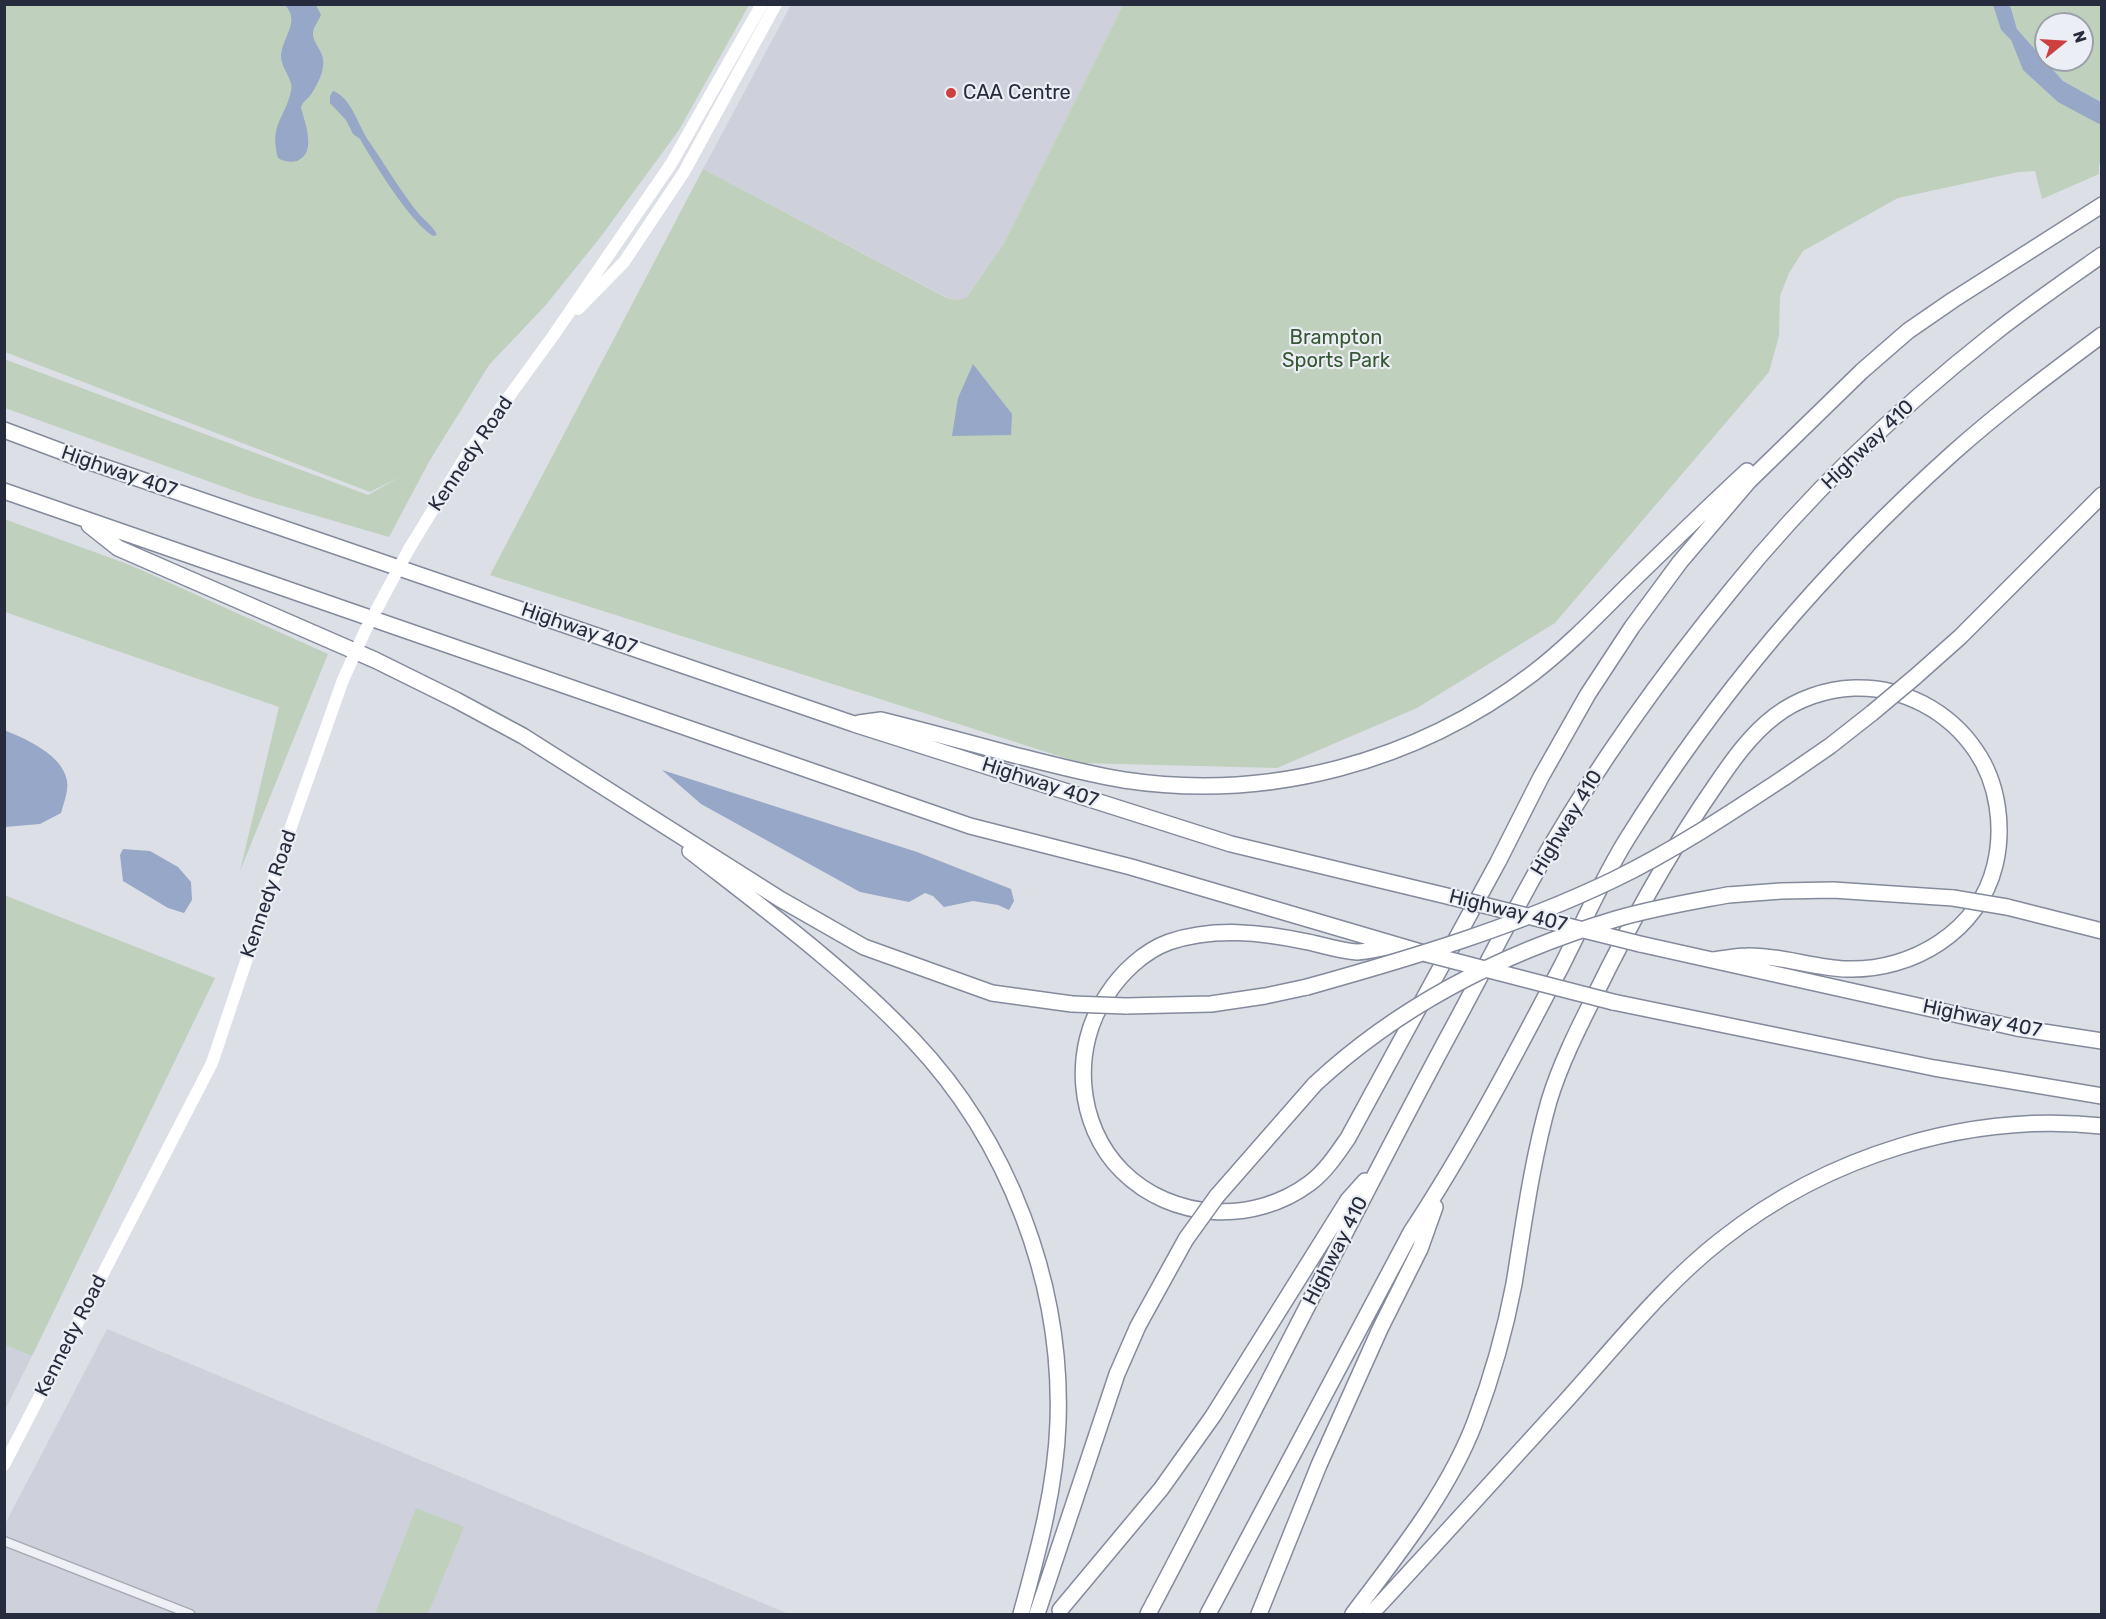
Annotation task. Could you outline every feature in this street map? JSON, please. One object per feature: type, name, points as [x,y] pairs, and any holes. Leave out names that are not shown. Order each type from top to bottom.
[{"type":"highway","points":[[1397,945],[1357,952],[1282,937],[1227,932],[1202,933],[1166,943],[1148,953],[1115,983],[1098,1008],[1085,1051],[1083,1070],[1085,1096],[1092,1123],[1110,1157],[1123,1172],[1148,1191],[1178,1205],[1199,1211],[1239,1212],[1277,1202],[1311,1183],[1348,1138],[1498,862],[1547,766],[1588,694],[1632,627],[1680,562],[1749,481],[1862,371],[1908,331],[2102,205]]},
{"type":"highway","name":"Highway 410","points":[[1148,1614],[1239,1443],[1381,1163],[1548,852],[1603,763],[1650,696],[1735,585],[1815,496],[1902,411],[1994,333],[2102,255]]},
{"type":"highway","points":[[1208,1614],[1411,1232],[1443,1183],[1517,1051],[1626,842],[1678,762],[1728,695],[1794,614],[1869,534],[1953,452],[2038,382],[2102,335]]},
{"type":"highway","points":[[854,724],[881,720],[1085,773],[1176,785],[1217,786],[1268,783],[1341,768],[1383,755],[1422,740],[1469,716],[1533,673],[1568,644],[1838,385],[1862,371]]},
{"type":"highway","name":"Highway 407","points":[[4,430],[87,462],[854,724],[1231,844],[1640,944],[2017,1028],[2102,1041]]},
{"type":"highway","points":[[4,491],[970,826],[1131,867],[1426,954],[1613,1002],[1934,1068],[2102,1096]]},
{"type":"highway","points":[[80,517],[118,548],[375,660],[523,736],[780,899],[864,947],[992,993],[1072,1004],[1126,1006],[1211,1004],[1307,987],[1387,965],[1464,940],[1563,903],[1614,880],[1679,845],[1731,813],[1830,746],[1872,713],[1960,637],[2102,495]]},
{"type":"highway","points":[[1353,1614],[1409,1539],[1441,1490],[1473,1429],[1491,1379],[1506,1320],[1535,1154],[1551,1095],[1579,1028],[1657,876],[1734,758],[1777,714],[1814,695],[1834,689],[1873,688],[1913,698],[1945,718],[1963,734],[1978,754],[1990,778],[1996,799],[1999,834],[1991,879],[1974,910],[1954,932],[1933,948],[1912,957],[1874,967],[1847,969],[1748,956],[1713,960]]},
{"type":"highway","points":[[668,826],[687,848],[818,952],[882,1008],[914,1041],[947,1079],[967,1108],[1014,1195],[1033,1246],[1048,1302],[1056,1359],[1058,1399],[1056,1445],[1050,1491],[1022,1614]]},
{"type":"highway","points":[[1036,1614],[1117,1374],[1138,1326],[1186,1239],[1217,1196],[1315,1084],[1354,1050],[1417,1006],[1470,976],[1522,951],[1618,918],[1728,895],[1833,890],[1953,898],[2007,907],[2102,931]]},
{"type":"highway","points":[[1371,1614],[1663,1294],[1720,1240],[1755,1215],[1791,1192],[1832,1172],[1878,1153],[1927,1139],[1987,1129],[2030,1125],[2102,1126]]},
{"type":"highway","points":[[1060,1610],[1161,1488],[1194,1443],[1274,1322],[1348,1200],[1381,1163]]},
{"type":"highway","points":[[1259,1614],[1319,1465],[1380,1329],[1420,1250],[1443,1183]]},
{"type":"main road","name":"Kennedy Road","points":[[4,1465],[212,1063],[293,821],[343,680],[365,631],[409,549],[465,457],[553,336],[670,164],[762,4]]},
{"type":"main road","name":"Kennedy Road","points":[[553,336],[624,262],[684,172],[776,4]]},
{"type":"street","points":[[4,1540],[190,1614]]},
{"type":"shaded area","points":[[791,5],[1123,5],[1004,243],[967,297],[958,300],[948,298],[703,169]]},
{"type":"shaded area","points":[[107,1329],[789,1614],[5,1614],[4,1526]]},
{"type":"shaded area","points":[[5,1345],[32,1356],[5,1410]]},
{"type":"green space","points":[[5,5],[749,5],[679,130],[599,239],[545,306],[489,365],[430,460],[389,537],[252,497],[5,408],[4,359],[368,495],[400,477],[370,492],[5,352]]},
{"type":"green space","name":"Brampton Sports Park","points":[[1123,5],[1993,5],[2001,30],[2011,40],[2023,70],[2101,125],[2102,163],[2099,164],[2099,174],[2042,199],[2035,171],[2018,172],[1898,198],[1803,251],[1789,273],[1780,296],[1779,336],[1769,372],[1555,623],[1417,708],[1277,768],[1081,763],[490,575],[703,169],[947,298],[958,300],[967,297],[1004,243]]},
{"type":"green space","points":[[2010,5],[2101,5],[2101,102],[2063,81],[2055,72],[2094,72],[2094,12],[2034,12],[2034,48],[2017,29]]},
{"type":"green space","points":[[4,519],[130,565],[328,654],[240,871],[279,707],[5,612]]},
{"type":"green space","points":[[4,895],[215,978],[32,1356],[5,1345]]},
{"type":"green space","points":[[416,1508],[464,1527],[428,1614],[375,1614]]},
{"type":"water","points":[[285,5],[316,5],[321,15],[313,37],[323,59],[317,85],[301,107],[307,128],[307,151],[303,157],[292,162],[278,158],[275,137],[291,91],[281,56],[291,24],[291,17]]},
{"type":"water","points":[[1993,5],[2010,5],[2017,29],[2034,48],[2034,72],[2055,72],[2063,81],[2101,102],[2101,125],[2058,102],[2023,70],[2011,40],[2001,30]]},
{"type":"water","points":[[333,91],[345,99],[368,140],[399,187],[437,235],[433,236],[424,229],[393,191],[360,139],[353,134],[346,120],[330,103]]},
{"type":"water","points":[[973,364],[1012,414],[1011,435],[952,436],[958,398]]},
{"type":"water","points":[[4,730],[42,749],[59,763],[67,781],[67,793],[61,813],[40,824],[5,827]]},
{"type":"water","points":[[662,770],[917,852],[1011,889],[1014,901],[1009,910],[998,905],[973,901],[944,907],[933,896],[925,893],[909,902],[860,892],[701,804]]},
{"type":"water","points":[[123,849],[150,851],[178,867],[191,882],[192,900],[184,913],[168,908],[123,881],[120,855]]},
{"type":"place","name":"CAA Centre","points":[[951,93]]}]
